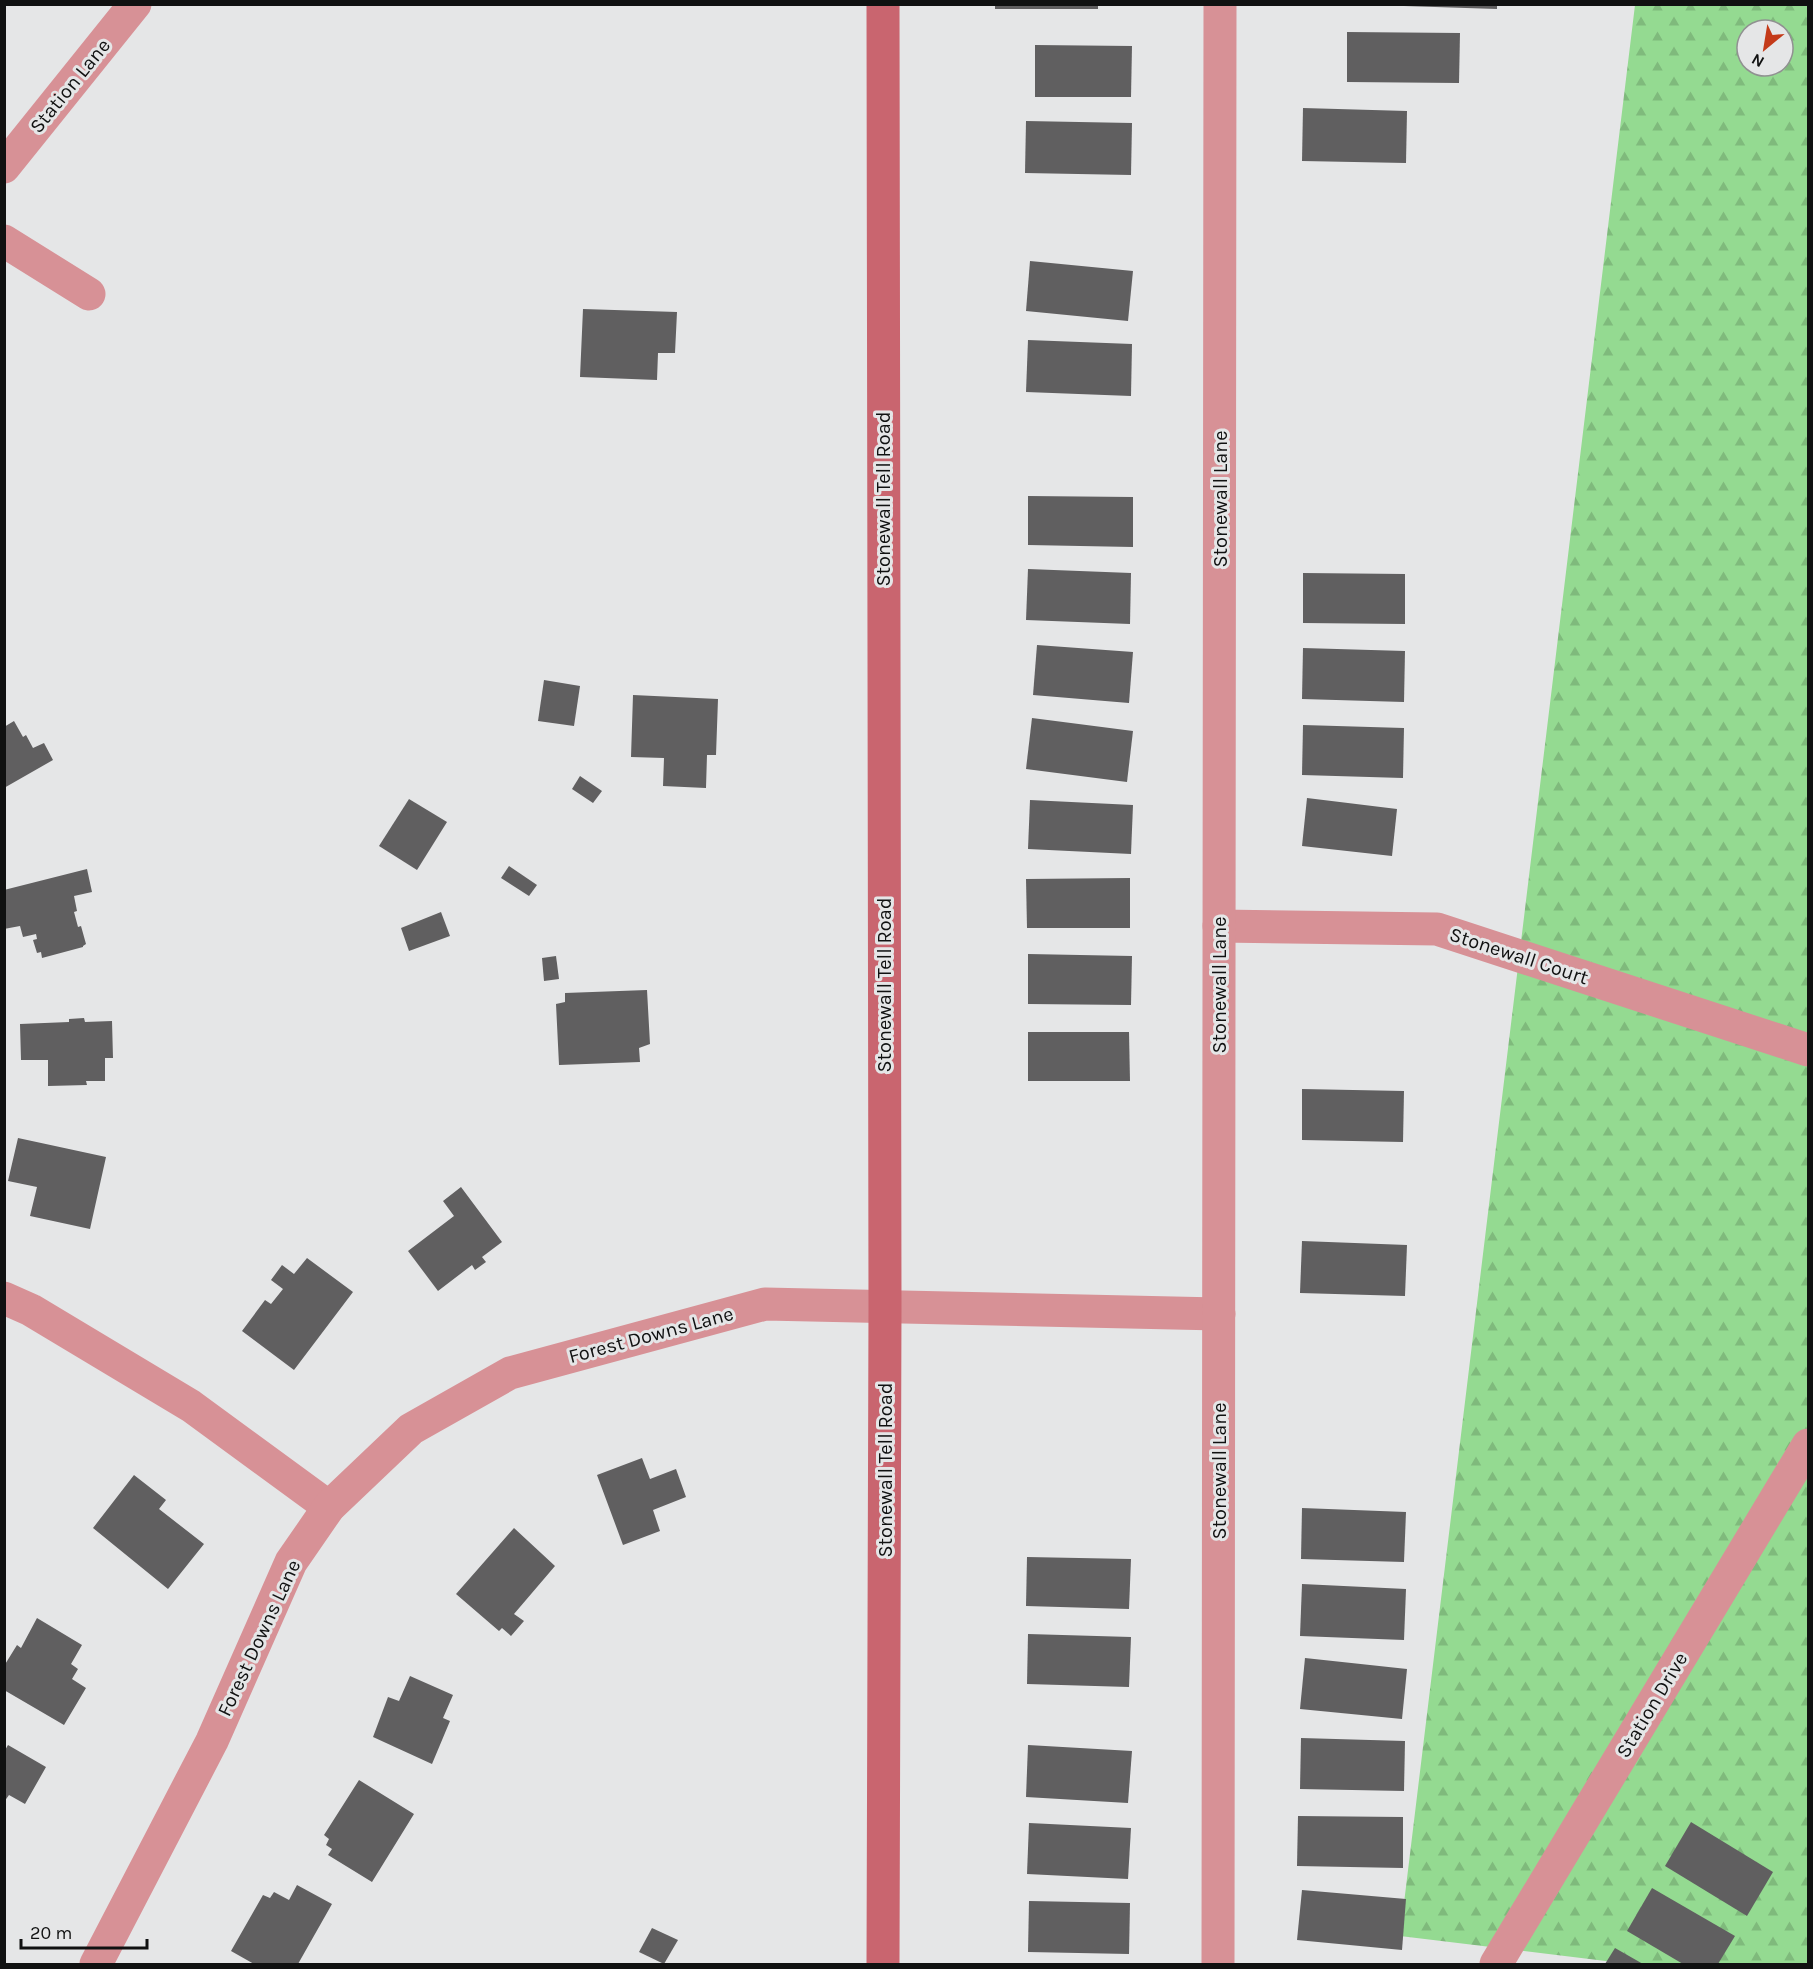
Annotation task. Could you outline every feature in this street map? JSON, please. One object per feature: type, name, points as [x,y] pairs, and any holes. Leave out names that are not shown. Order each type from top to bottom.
[{"type":"street","name":"Station Lane","points":[[4,167],[135,4]]},
{"type":"street","name":"Stonewall Tell Road","points":[[883,4],[885,1307],[883,1965]]},
{"type":"street","name":"Stonewall Lane","points":[[1218,1965],[1220,4]]},
{"type":"street","points":[[4,241],[89,294]]},
{"type":"street","name":"Stonewall Court","points":[[1219,926],[1437,929],[1809,1050]]},
{"type":"street","points":[[4,1298],[31,1310],[191,1406],[329,1507]]},
{"type":"street","name":"Forest Downs Lane","points":[[96,1965],[212,1741],[291,1562],[329,1507],[411,1429],[510,1373],[765,1304],[1219,1314]]},
{"type":"street","name":"Station Drive","points":[[1496,1965],[1809,1445]]},
{"type":"green space","points":[[1635,5],[1808,5],[1808,1964],[1630,1964],[1400,1936]]},
{"type":"building","points":[[995,4],[1098,4],[1098,9],[995,9]]},
{"type":"building","points":[[1404,4],[1497,4],[1497,9],[1404,6]]},
{"type":"building","points":[[1347,32],[1460,33],[1459,83],[1347,82]]},
{"type":"building","points":[[1035,45],[1132,46],[1131,97],[1035,97]]},
{"type":"building","points":[[1303,108],[1407,111],[1406,163],[1302,161]]},
{"type":"building","points":[[1026,121],[1132,123],[1131,175],[1025,173]]},
{"type":"building","points":[[1030,261],[1133,271],[1128,321],[1026,311]]},
{"type":"building","points":[[583,309],[677,312],[675,353],[658,353],[657,380],[580,377]]},
{"type":"building","points":[[1028,340],[1132,344],[1131,396],[1026,392]]},
{"type":"building","points":[[1028,496],[1133,497],[1133,547],[1028,545]]},
{"type":"building","points":[[1028,569],[1131,573],[1130,624],[1026,620]]},
{"type":"building","points":[[1303,573],[1405,574],[1405,624],[1303,623]]},
{"type":"building","points":[[1037,645],[1133,652],[1129,703],[1033,695]]},
{"type":"building","points":[[1303,648],[1405,651],[1404,702],[1302,699]]},
{"type":"building","points":[[544,680],[580,686],[574,726],[538,721]]},
{"type":"building","points":[[633,695],[718,699],[716,755],[707,755],[706,788],[663,786],[664,758],[631,757]]},
{"type":"building","points":[[1032,718],[1133,731],[1127,782],[1026,769]]},
{"type":"building","points":[[14,721],[23,737],[26,735],[33,748],[44,743],[53,760],[4,788],[4,727]]},
{"type":"building","points":[[1303,725],[1404,728],[1403,778],[1302,775]]},
{"type":"building","points":[[580,776],[602,791],[593,803],[572,789]]},
{"type":"building","points":[[1307,798],[1397,809],[1392,856],[1302,846]]},
{"type":"building","points":[[409,799],[447,822],[417,870],[379,846]]},
{"type":"building","points":[[1030,800],[1133,805],[1131,854],[1028,849]]},
{"type":"building","points":[[509,866],[537,885],[529,896],[501,878]]},
{"type":"building","points":[[87,869],[92,892],[74,896],[77,911],[74,912],[86,944],[83,947],[42,958],[41,952],[37,953],[33,940],[37,939],[36,934],[23,937],[20,926],[4,929],[4,890]]},
{"type":"building","points":[[1130,878],[1130,928],[1027,928],[1026,879]]},
{"type":"building","points":[[441,912],[450,936],[409,951],[401,928]]},
{"type":"building","points":[[1028,954],[1132,956],[1131,1005],[1028,1004]]},
{"type":"building","points":[[556,956],[559,979],[544,981],[542,958]]},
{"type":"building","points":[[647,990],[650,1044],[639,1048],[640,1062],[559,1065],[556,1004],[565,1002],[565,993]]},
{"type":"building","points":[[84,1018],[85,1022],[112,1021],[113,1058],[105,1058],[105,1081],[86,1081],[87,1085],[48,1086],[48,1060],[21,1060],[20,1024],[69,1022],[69,1019]]},
{"type":"building","points":[[1028,1032],[1129,1032],[1130,1081],[1028,1081]]},
{"type":"building","points":[[1302,1089],[1404,1091],[1403,1142],[1302,1140]]},
{"type":"building","points":[[18,1138],[106,1157],[90,1229],[30,1216],[37,1187],[8,1181]]},
{"type":"building","points":[[461,1187],[502,1242],[482,1257],[486,1262],[475,1270],[472,1265],[438,1291],[408,1251],[454,1216],[443,1201]]},
{"type":"building","points":[[1302,1241],[1407,1245],[1405,1296],[1300,1293]]},
{"type":"building","points":[[307,1258],[353,1292],[294,1370],[242,1331],[265,1300],[271,1304],[283,1289],[271,1280],[282,1265],[294,1274]]},
{"type":"building","points":[[642,1458],[650,1479],[676,1469],[686,1497],[653,1510],[660,1531],[623,1545],[597,1475]]},
{"type":"building","points":[[134,1475],[166,1500],[159,1509],[204,1544],[168,1589],[93,1528]]},
{"type":"building","points":[[1302,1508],[1406,1512],[1404,1562],[1301,1559]]},
{"type":"building","points":[[514,1528],[555,1566],[514,1614],[524,1621],[511,1636],[502,1628],[499,1631],[456,1594]]},
{"type":"building","points":[[1027,1557],[1131,1559],[1129,1609],[1026,1606]]},
{"type":"building","points":[[1302,1584],[1406,1589],[1404,1640],[1300,1636]]},
{"type":"building","points":[[37,1618],[82,1645],[71,1664],[78,1669],[72,1679],[86,1688],[64,1725],[4,1690],[4,1666],[17,1645],[21,1648]]},
{"type":"building","points":[[1028,1634],[1131,1637],[1129,1687],[1027,1684]]},
{"type":"building","points":[[1305,1658],[1407,1669],[1402,1719],[1300,1709]]},
{"type":"building","points":[[410,1676],[453,1695],[443,1718],[450,1721],[432,1764],[373,1737],[388,1697],[399,1701]]},
{"type":"building","points":[[1301,1738],[1405,1741],[1404,1791],[1300,1789]]},
{"type":"building","points":[[8,1745],[46,1767],[25,1804],[9,1795],[4,1802],[4,1752]]},
{"type":"building","points":[[1028,1745],[1132,1751],[1128,1803],[1026,1797]]},
{"type":"building","points":[[359,1780],[414,1814],[372,1882],[328,1855],[332,1849],[326,1845],[329,1839],[324,1835]]},
{"type":"building","points":[[1298,1816],[1403,1817],[1403,1868],[1297,1866]]},
{"type":"building","points":[[1691,1822],[1773,1872],[1747,1916],[1665,1866]]},
{"type":"building","points":[[1029,1823],[1131,1828],[1128,1879],[1027,1874]]},
{"type":"building","points":[[297,1885],[332,1904],[298,1964],[254,1964],[231,1951],[263,1895],[270,1898],[274,1892],[289,1900]]},
{"type":"building","points":[[1652,1888],[1735,1936],[1718,1964],[1683,1964],[1627,1931]]},
{"type":"building","points":[[1302,1890],[1406,1899],[1402,1950],[1297,1940]]},
{"type":"building","points":[[1029,1901],[1130,1903],[1129,1954],[1028,1952]]},
{"type":"building","points":[[652,1928],[678,1940],[664,1964],[639,1952]]},
{"type":"building","points":[[1615,1948],[1643,1964],[1605,1964]]}]
